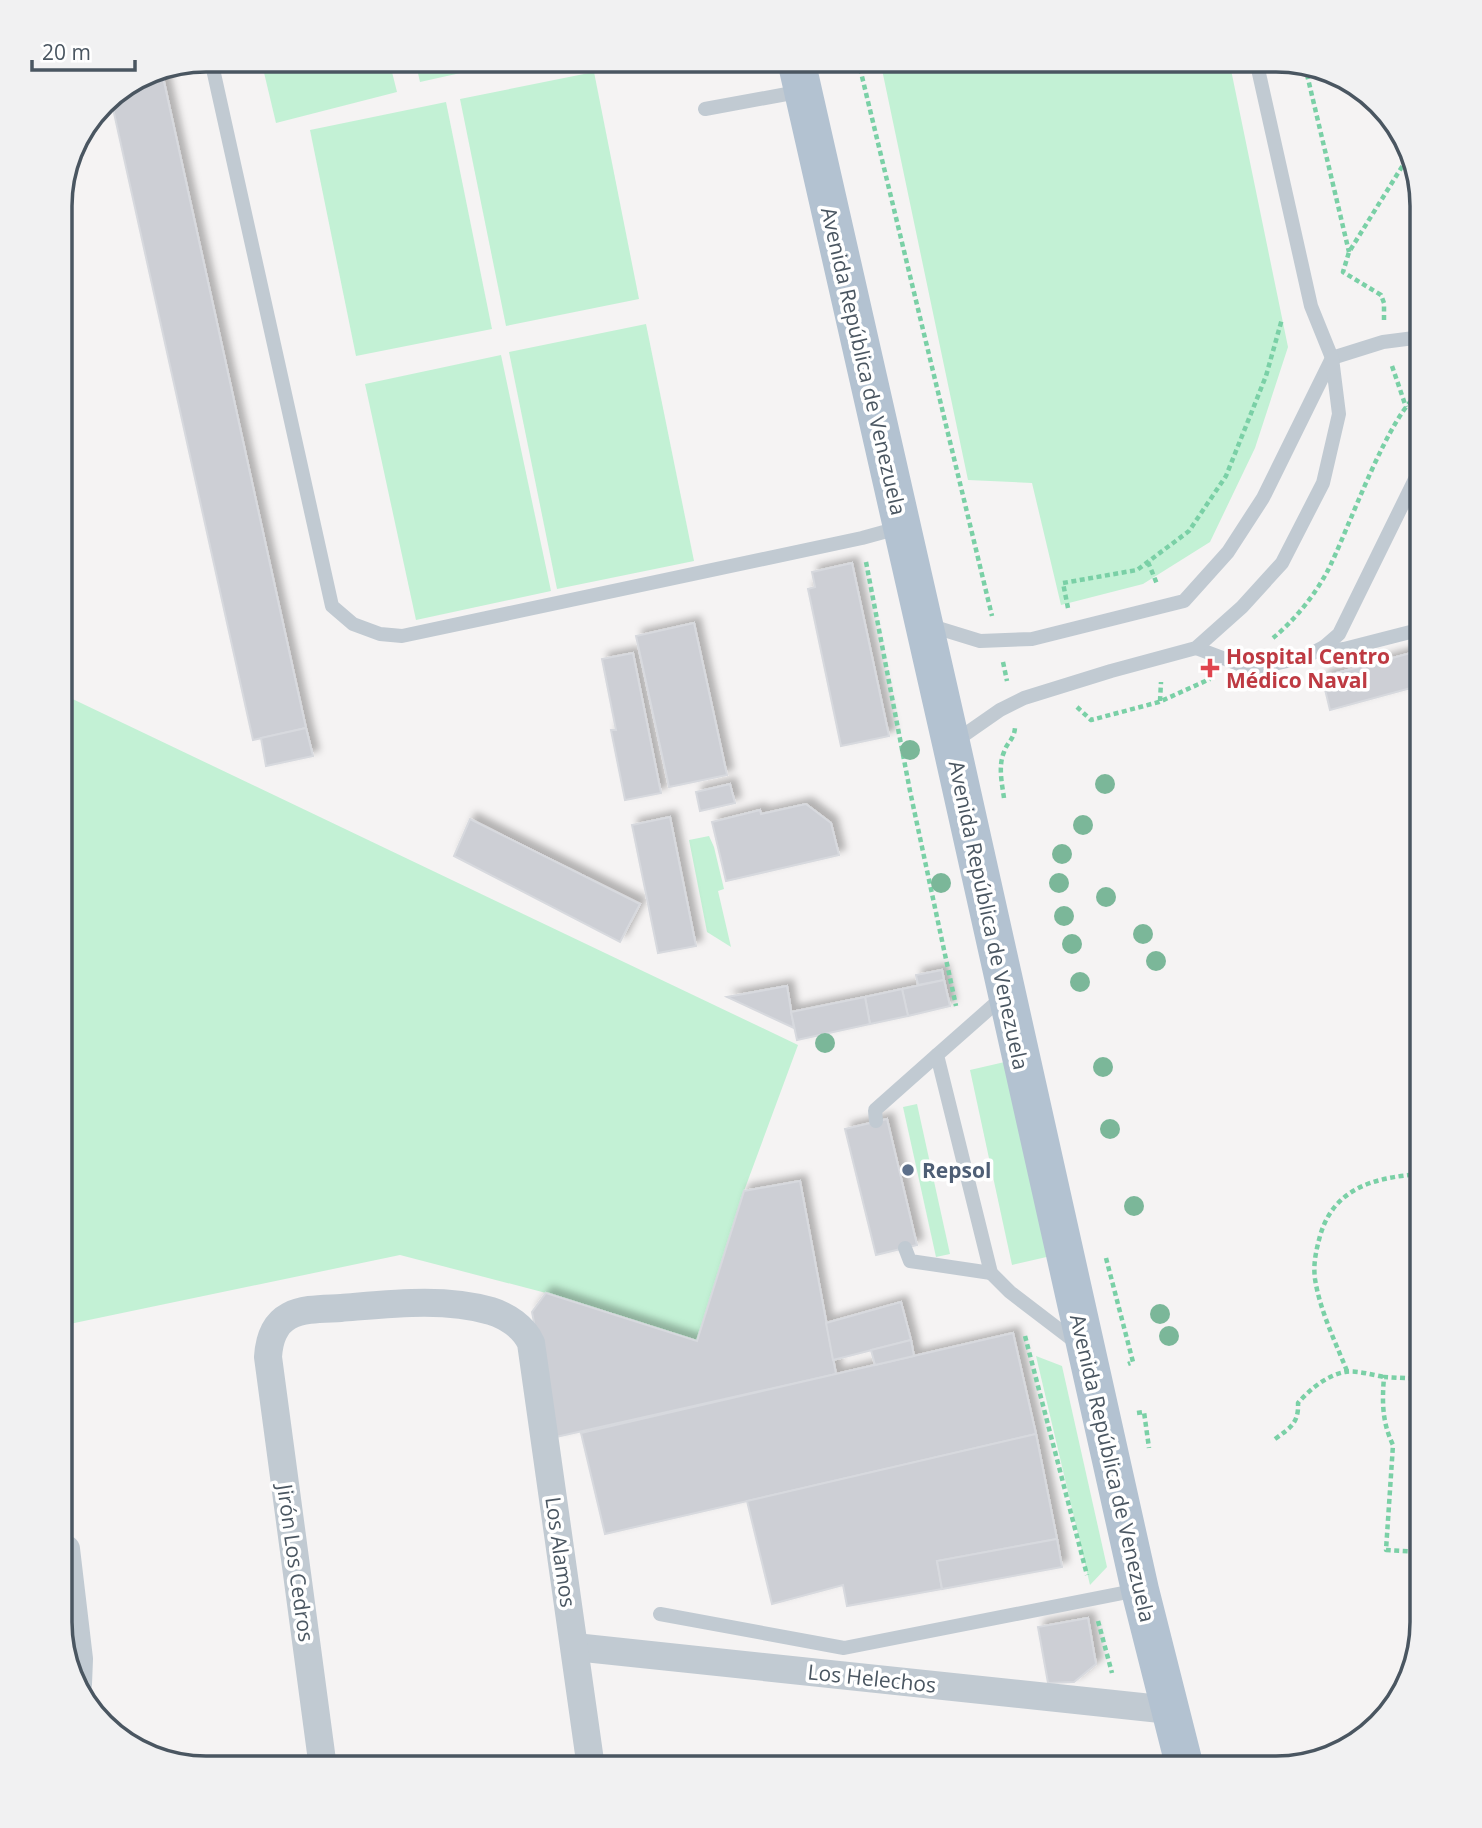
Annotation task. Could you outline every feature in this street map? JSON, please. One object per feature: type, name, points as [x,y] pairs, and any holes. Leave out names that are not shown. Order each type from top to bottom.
[{"type":"main road","name":"Avenida República de Venezuela","points":[[799,75],[1140,1590],[1182,1756]]},
{"type":"street","name":"Los Alamos","points":[[268,1357],[271,1339],[280,1322],[291,1315],[314,1310],[411,1304],[471,1307],[502,1315],[528,1336],[589,1756]]},
{"type":"street","name":"Jirón Los Cedros","points":[[268,1357],[321,1756]]},
{"type":"street","points":[[72,1600],[79,1665]]},
{"type":"street","name":"Los Helechos","points":[[575,1647],[1170,1710]]},
{"type":"lane","points":[[214,72],[332,606],[353,624],[380,634],[402,636],[862,538],[902,527]]},
{"type":"lane","points":[[951,743],[1000,710],[1024,698],[1196,648],[1242,607],[1282,563],[1323,483],[1339,414],[1332,358],[1311,306],[1259,72]]},
{"type":"lane","points":[[705,109],[799,75]]},
{"type":"lane","points":[[924,624],[979,641],[1032,639],[1184,601],[1228,552],[1263,498],[1332,358],[1383,342],[1410,339]]},
{"type":"lane","points":[[1196,648],[1252,669],[1305,657],[1325,647],[1339,634],[1410,491]]},
{"type":"lane","points":[[1325,647],[1336,650],[1353,648],[1410,633]]},
{"type":"lane","points":[[876,1121],[875,1110],[1006,994]]},
{"type":"lane","points":[[937,1055],[991,1273],[1010,1292],[1086,1350]]},
{"type":"lane","points":[[905,1248],[910,1261],[991,1273]]},
{"type":"lane","points":[[660,1614],[844,1648],[1140,1590]]},
{"type":"path","points":[[861,72],[1012,704],[1015,732],[1013,741],[1004,749],[1001,764],[1004,803]]},
{"type":"path","points":[[1307,75],[1349,252]]},
{"type":"path","points":[[1343,272],[1349,252],[1404,165]]},
{"type":"path","points":[[1072,629],[1063,583],[1137,570],[1189,531],[1226,475],[1266,376],[1282,319]]},
{"type":"path","points":[[862,538],[910,790],[957,1010],[952,1040]]},
{"type":"path","points":[[1347,1371],[1322,1306],[1315,1278],[1314,1256],[1321,1231],[1334,1205],[1344,1195],[1384,1180],[1410,1176]]},
{"type":"path","points":[[1103,1245],[1133,1363],[1126,1365]]},
{"type":"path","points":[[1010,1292],[1021,1319],[1119,1705]]},
{"type":"path","points":[[1275,1439],[1293,1426],[1298,1415],[1298,1403],[1308,1391],[1334,1376],[1347,1371],[1410,1378]]},
{"type":"path","points":[[1384,1377],[1382,1404],[1386,1429],[1393,1445],[1386,1550],[1410,1551]]},
{"type":"path","points":[[1134,1401],[1137,1413],[1143,1412],[1149,1451]]},
{"type":"green space","points":[[264,72],[392,72],[397,92],[276,123]]},
{"type":"green space","points":[[418,72],[465,72],[420,82]]},
{"type":"green space","points":[[594,72],[639,299],[506,326],[460,99]]},
{"type":"green space","points":[[883,72],[1231,72],[1288,347],[1255,448],[1210,542],[1143,584],[1061,605],[1032,483],[968,480]]},
{"type":"green space","points":[[446,102],[492,329],[356,356],[310,130]]},
{"type":"green space","points":[[646,324],[694,561],[557,589],[509,352]]},
{"type":"green space","points":[[501,355],[551,591],[416,620],[365,384]]},
{"type":"green space","points":[[72,699],[798,1045],[744,1191],[697,1341],[546,1293],[400,1255],[72,1323]]},
{"type":"green space","points":[[709,836],[724,889],[718,891],[731,947],[707,932],[689,840]]},
{"type":"green space","points":[[1009,1061],[1051,1256],[1012,1265],[970,1070]]},
{"type":"green space","points":[[917,1104],[950,1254],[936,1257],[903,1107]]},
{"type":"green space","points":[[1036,1356],[1062,1366],[1107,1567],[1090,1585]]},
{"type":"building","points":[[163,79],[306,728],[253,740],[113,109],[131,94]]},
{"type":"building","points":[[852,563],[889,736],[841,746],[808,589],[815,587],[812,572]]},
{"type":"building","points":[[694,623],[727,775],[669,787],[636,636]]},
{"type":"building","points":[[633,653],[661,793],[625,800],[611,730],[616,730],[602,659]]},
{"type":"building","points":[[1410,653],[1410,688],[1330,710],[1322,677]]},
{"type":"building","points":[[306,728],[313,756],[266,766],[261,738]]},
{"type":"building","points":[[730,784],[735,803],[700,811],[696,792]]},
{"type":"building","points":[[806,804],[831,823],[839,855],[726,881],[712,822],[760,810],[761,814]]},
{"type":"building","points":[[670,817],[696,946],[658,953],[632,825]]},
{"type":"building","points":[[470,819],[640,904],[620,942],[454,856]]},
{"type":"building","points":[[942,970],[944,980],[918,985],[916,975]]},
{"type":"building","points":[[944,980],[950,1006],[908,1016],[902,989]]},
{"type":"building","points":[[787,986],[794,1028],[727,997]]},
{"type":"building","points":[[902,989],[908,1016],[870,1024],[865,997]]},
{"type":"building","points":[[865,997],[870,1024],[797,1040],[791,1012]]},
{"type":"building","points":[[887,1119],[917,1245],[876,1255],[845,1129]]},
{"type":"building","points":[[800,1181],[836,1374],[556,1437],[532,1312],[546,1293],[697,1341],[744,1191]]},
{"type":"building","points":[[901,1302],[911,1340],[833,1360],[826,1323]]},
{"type":"building","points":[[1013,1333],[1036,1434],[605,1534],[581,1433]]},
{"type":"building","points":[[911,1340],[914,1356],[875,1365],[871,1350]]},
{"type":"building","points":[[1036,1434],[1057,1539],[937,1561],[942,1589],[847,1606],[843,1585],[772,1604],[747,1501]]},
{"type":"building","points":[[1057,1539],[1062,1567],[942,1589],[937,1561]]},
{"type":"building","points":[[1088,1618],[1096,1664],[1074,1682],[1048,1683],[1038,1627]]},
{"type":"place","name":"Hospital Centro Médico Naval","points":[[1210,668]]},
{"type":"place","name":"Repsol","points":[[908,1170]]}]
